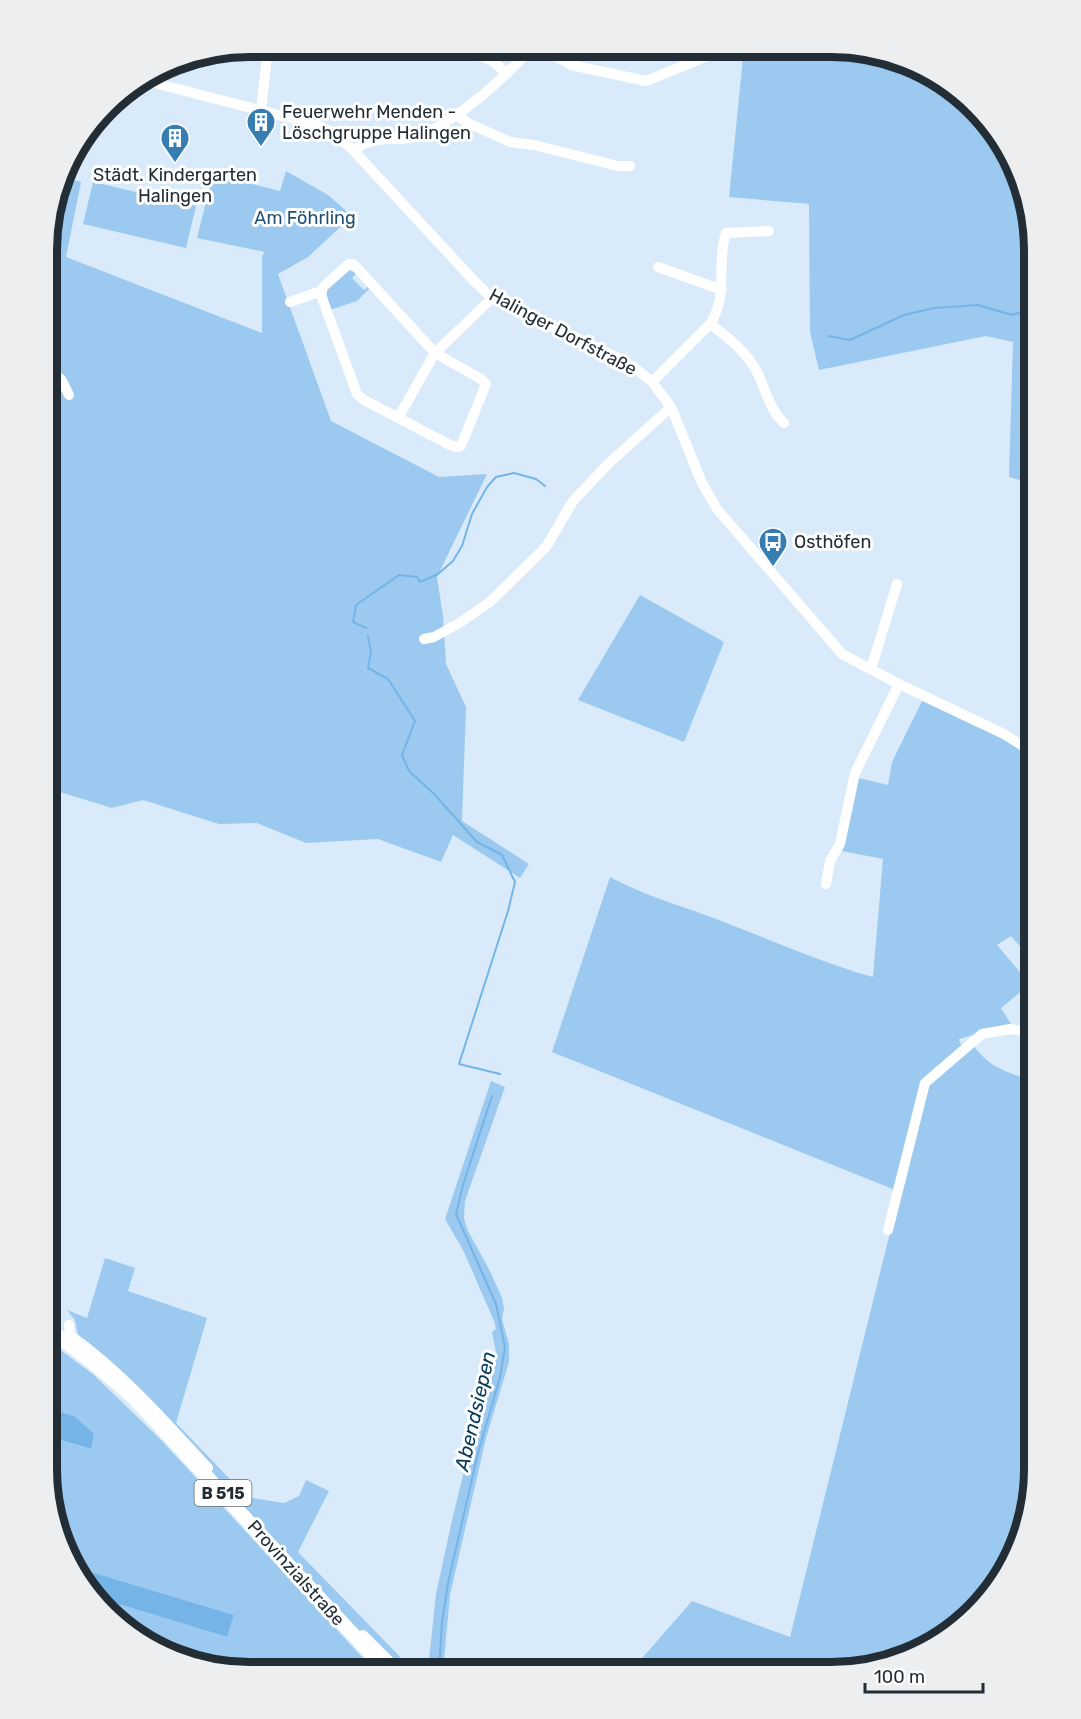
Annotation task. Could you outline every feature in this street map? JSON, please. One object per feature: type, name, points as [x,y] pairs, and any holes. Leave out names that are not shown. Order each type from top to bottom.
[{"type":"main road","name":"Provinzialstraße","points":[[57,1336],[99,1367],[134,1398],[379,1662]]},
{"type":"street","points":[[261,110],[267,57]]},
{"type":"street","points":[[482,57],[493,61],[507,74]]},
{"type":"street","points":[[354,151],[361,143],[414,138],[425,134],[457,115],[507,74],[523,57]]},
{"type":"street","points":[[557,57],[571,65],[646,81],[705,57]]},
{"type":"street","name":"Halinger Dorfstraße","points":[[154,83],[317,125],[332,132],[354,151],[475,282],[492,297],[614,356],[634,367],[652,382],[671,407],[702,483],[717,509],[842,654],[1004,734],[1024,747]]},
{"type":"street","points":[[457,115],[468,123],[510,142],[534,145],[609,165],[630,166]]},
{"type":"street","points":[[652,382],[717,315],[722,290],[723,243],[726,232],[769,231]]},
{"type":"street","points":[[290,302],[321,291],[346,266],[353,264],[435,352],[486,384],[459,447],[450,445],[398,418],[357,394],[321,291]]},
{"type":"street","points":[[658,267],[722,290]]},
{"type":"street","points":[[398,418],[435,352],[492,297]]},
{"type":"street","points":[[710,324],[727,336],[749,359],[758,373],[775,415],[784,423]]},
{"type":"street","points":[[57,376],[61,379],[69,395]]},
{"type":"street","points":[[424,639],[434,637],[461,622],[490,602],[546,547],[573,501],[601,471],[671,407]]},
{"type":"street","points":[[871,669],[897,584]]},
{"type":"street","points":[[826,884],[830,861],[840,844],[855,773],[899,684]]},
{"type":"street","points":[[888,1230],[925,1083],[982,1034],[1010,1029],[1024,1031]]},
{"type":"street","name":"Provinzialstraße","points":[[69,1325],[69,1335],[106,1363],[160,1415],[323,1594],[390,1662]]},
{"type":"green space","points":[[743,57],[831,57],[881,64],[927,83],[967,114],[984,133],[1009,176],[1022,225],[1024,250],[1024,481],[1009,477],[1013,342],[986,336],[819,370],[810,332],[809,204],[729,197]]},
{"type":"green space","name":"Am Föhrling","points":[[286,171],[328,195],[352,216],[308,257],[278,274],[331,421],[439,477],[487,474],[437,577],[443,616],[446,664],[466,707],[462,821],[529,864],[520,878],[453,835],[441,862],[378,839],[306,843],[257,823],[219,824],[143,800],[112,808],[57,791],[57,475],[61,408],[57,400],[57,250],[59,225],[67,188],[71,179],[81,182],[66,257],[262,333],[262,256],[265,252],[197,238],[213,174],[280,191]]},
{"type":"green space","points":[[93,182],[196,206],[186,248],[83,224]]},
{"type":"green space","points":[[348,270],[357,273],[352,278],[364,290],[369,286],[370,288],[357,301],[330,310],[326,290]]},
{"type":"green space","points":[[640,595],[724,642],[684,742],[578,700]]},
{"type":"green space","points":[[922,701],[1011,743],[1024,753],[1024,951],[1011,936],[997,945],[1024,977],[1024,989],[1001,1008],[1011,1024],[959,1039],[964,1054],[973,1045],[993,1065],[1024,1078],[1024,1481],[1014,1531],[998,1565],[967,1605],[927,1636],[893,1652],[856,1660],[831,1662],[639,1662],[692,1601],[790,1637],[900,1192],[552,1052],[610,877],[634,889],[831,964],[873,977],[883,859],[842,851],[858,778],[888,785],[892,762]]},
{"type":"green space","points":[[491,1081],[505,1087],[465,1201],[464,1218],[468,1231],[502,1298],[504,1308],[502,1319],[509,1344],[509,1362],[486,1438],[450,1595],[444,1662],[429,1662],[436,1594],[466,1463],[492,1377],[496,1352],[492,1332],[496,1329],[494,1321],[463,1250],[445,1219]]},
{"type":"green space","points":[[105,1258],[135,1268],[128,1291],[207,1318],[176,1423],[247,1497],[284,1503],[299,1496],[306,1480],[329,1491],[298,1552],[405,1662],[390,1662],[323,1594],[160,1415],[79,1342],[75,1320],[67,1310],[87,1318]]},
{"type":"green space","points":[[57,1347],[94,1375],[161,1440],[367,1662],[225,1660],[156,1637],[133,1622],[111,1602],[227,1637],[234,1615],[87,1571],[67,1531],[59,1494],[57,1439],[90,1449],[94,1435],[74,1416],[57,1411]]},
{"type":"shaded area","points":[[57,1411],[74,1416],[94,1434],[91,1449],[57,1439]]},
{"type":"shaded area","points":[[87,1571],[234,1615],[227,1637],[111,1602]]},
{"type":"shaded area","points":[[156,1637],[224,1658],[200,1655]]},
{"type":"waterway","name":"Abendsiepen","points":[[828,336],[850,340],[904,315],[934,308],[978,305],[1012,315],[1024,311]]},
{"type":"waterway","name":"Abendsiepen","points":[[366,628],[353,622],[356,605],[399,575],[417,577],[420,582],[438,574],[453,561],[462,546],[472,514],[487,487],[496,477],[514,473],[536,479],[545,486]]},
{"type":"waterway","name":"Abendsiepen","points":[[368,636],[371,652],[368,668],[388,679],[415,721],[402,755],[409,771],[434,794],[477,842],[502,855],[515,882],[508,911],[459,1064],[500,1074]]},
{"type":"waterway","name":"Abendsiepen","points":[[440,1662],[442,1622],[448,1583],[478,1453],[500,1377],[505,1347],[496,1304],[456,1214],[492,1096]]},
{"type":"place","name":"Feuerwehr Menden - Löschgruppe Halingen","points":[[261,148]]},
{"type":"place","name":"Städt. Kindergarten Halingen","points":[[175,164]]},
{"type":"place","name":"Osthöfen","points":[[773,568]]}]
